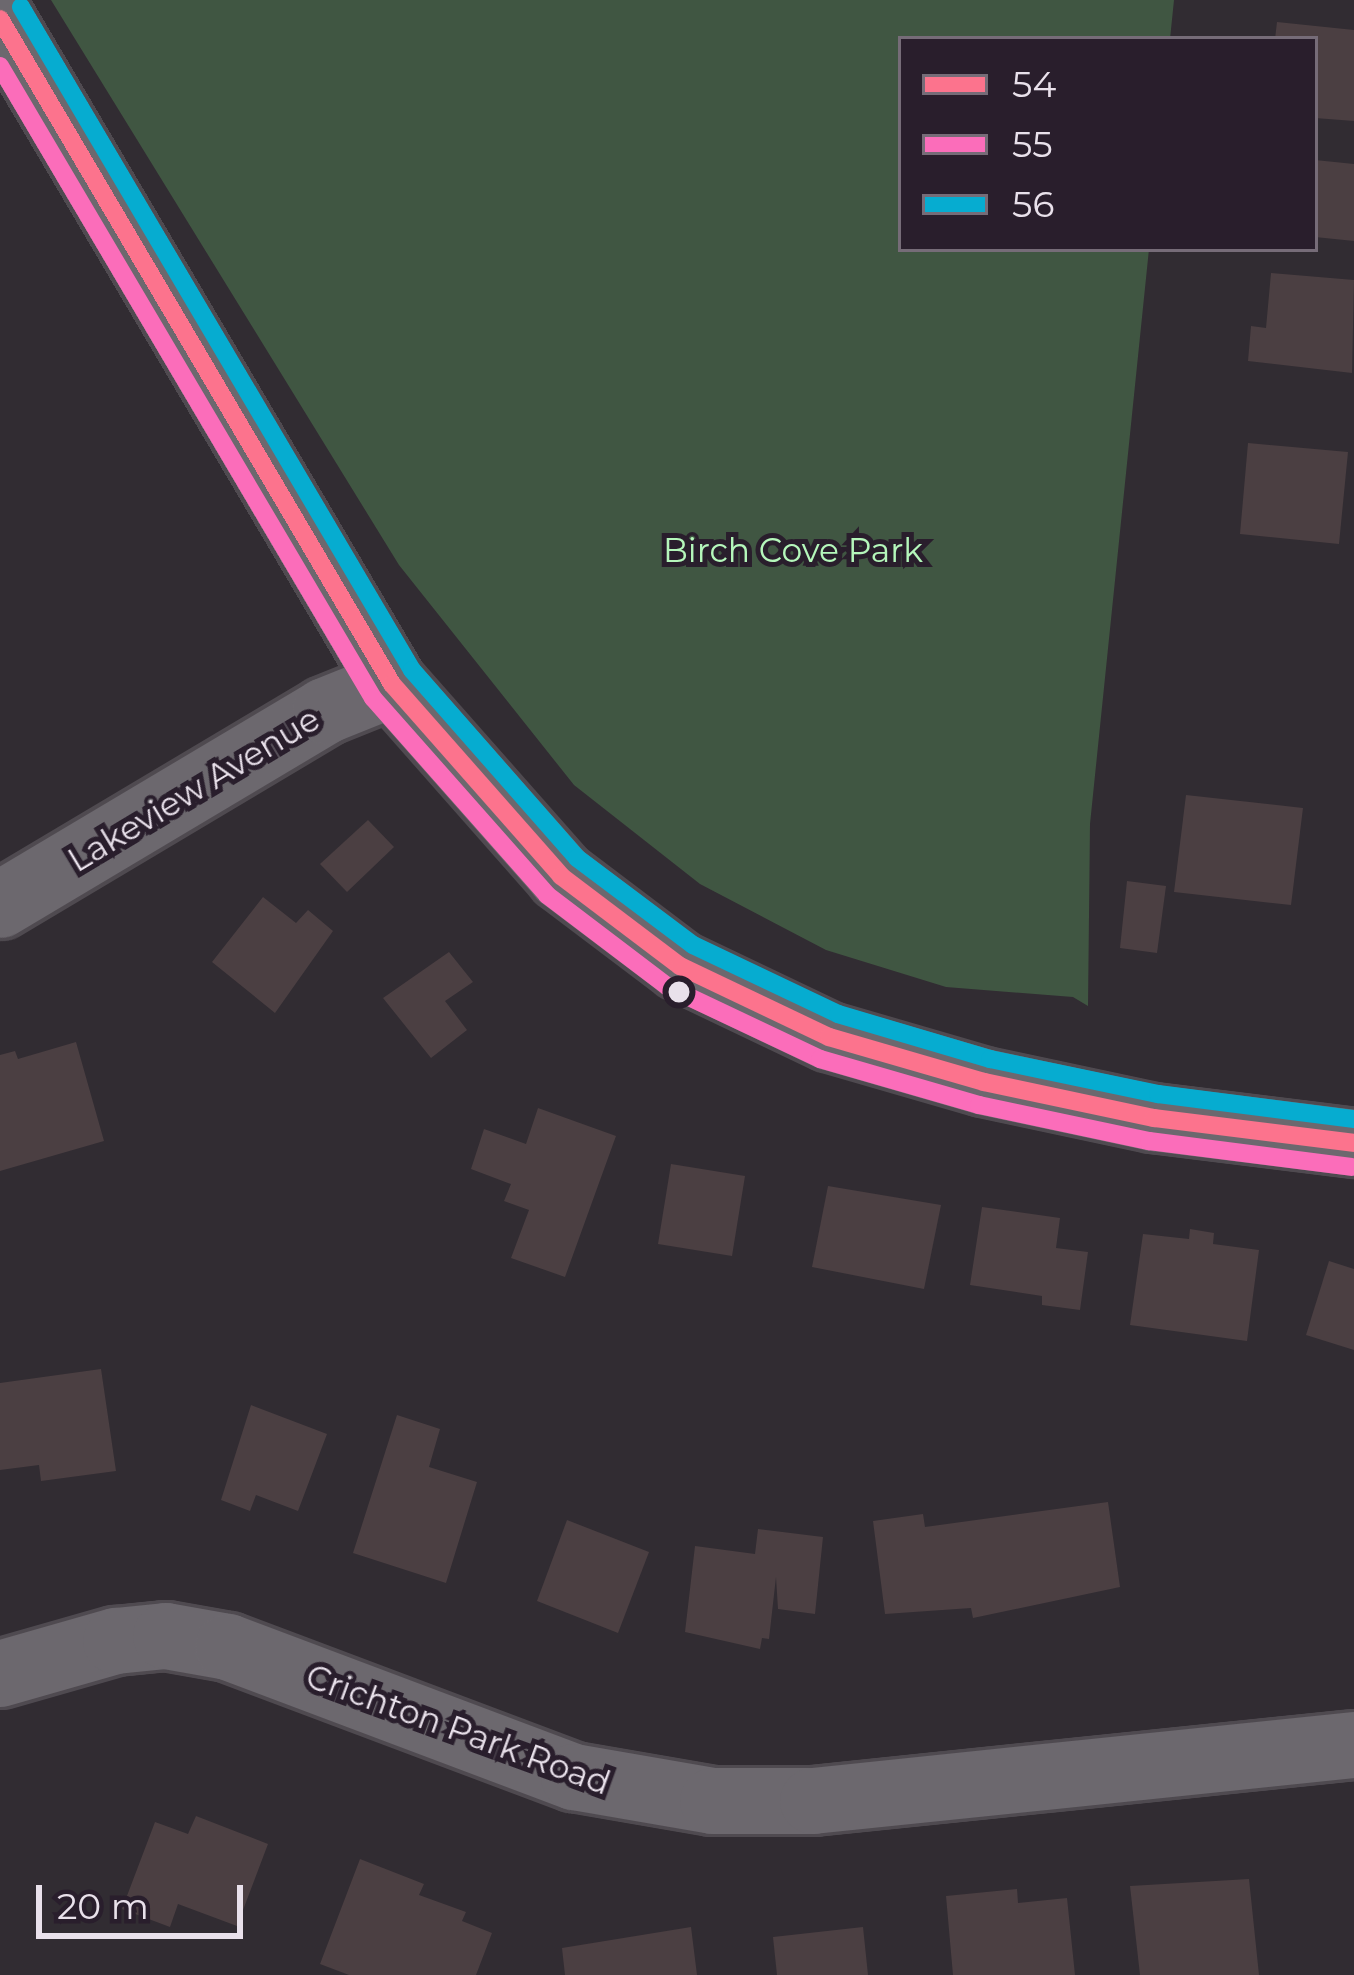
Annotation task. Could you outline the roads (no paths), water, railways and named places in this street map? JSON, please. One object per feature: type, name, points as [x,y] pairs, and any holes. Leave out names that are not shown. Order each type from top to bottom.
[{"type":"street","points":[[0,19],[392,683],[561,876],[680,966],[829,1037],[984,1082],[1154,1118],[1354,1143]]},
{"type":"street","name":"Lakeview Avenue","points":[[0,905],[325,711],[392,683]]},
{"type":"street","name":"Crichton Park Road","points":[[0,1674],[116,1641],[166,1636],[228,1647],[574,1778],[713,1801],[813,1802],[1354,1745]]},
{"type":"park label","name":"Birch Cove Park","points":[[793,551]]}]
